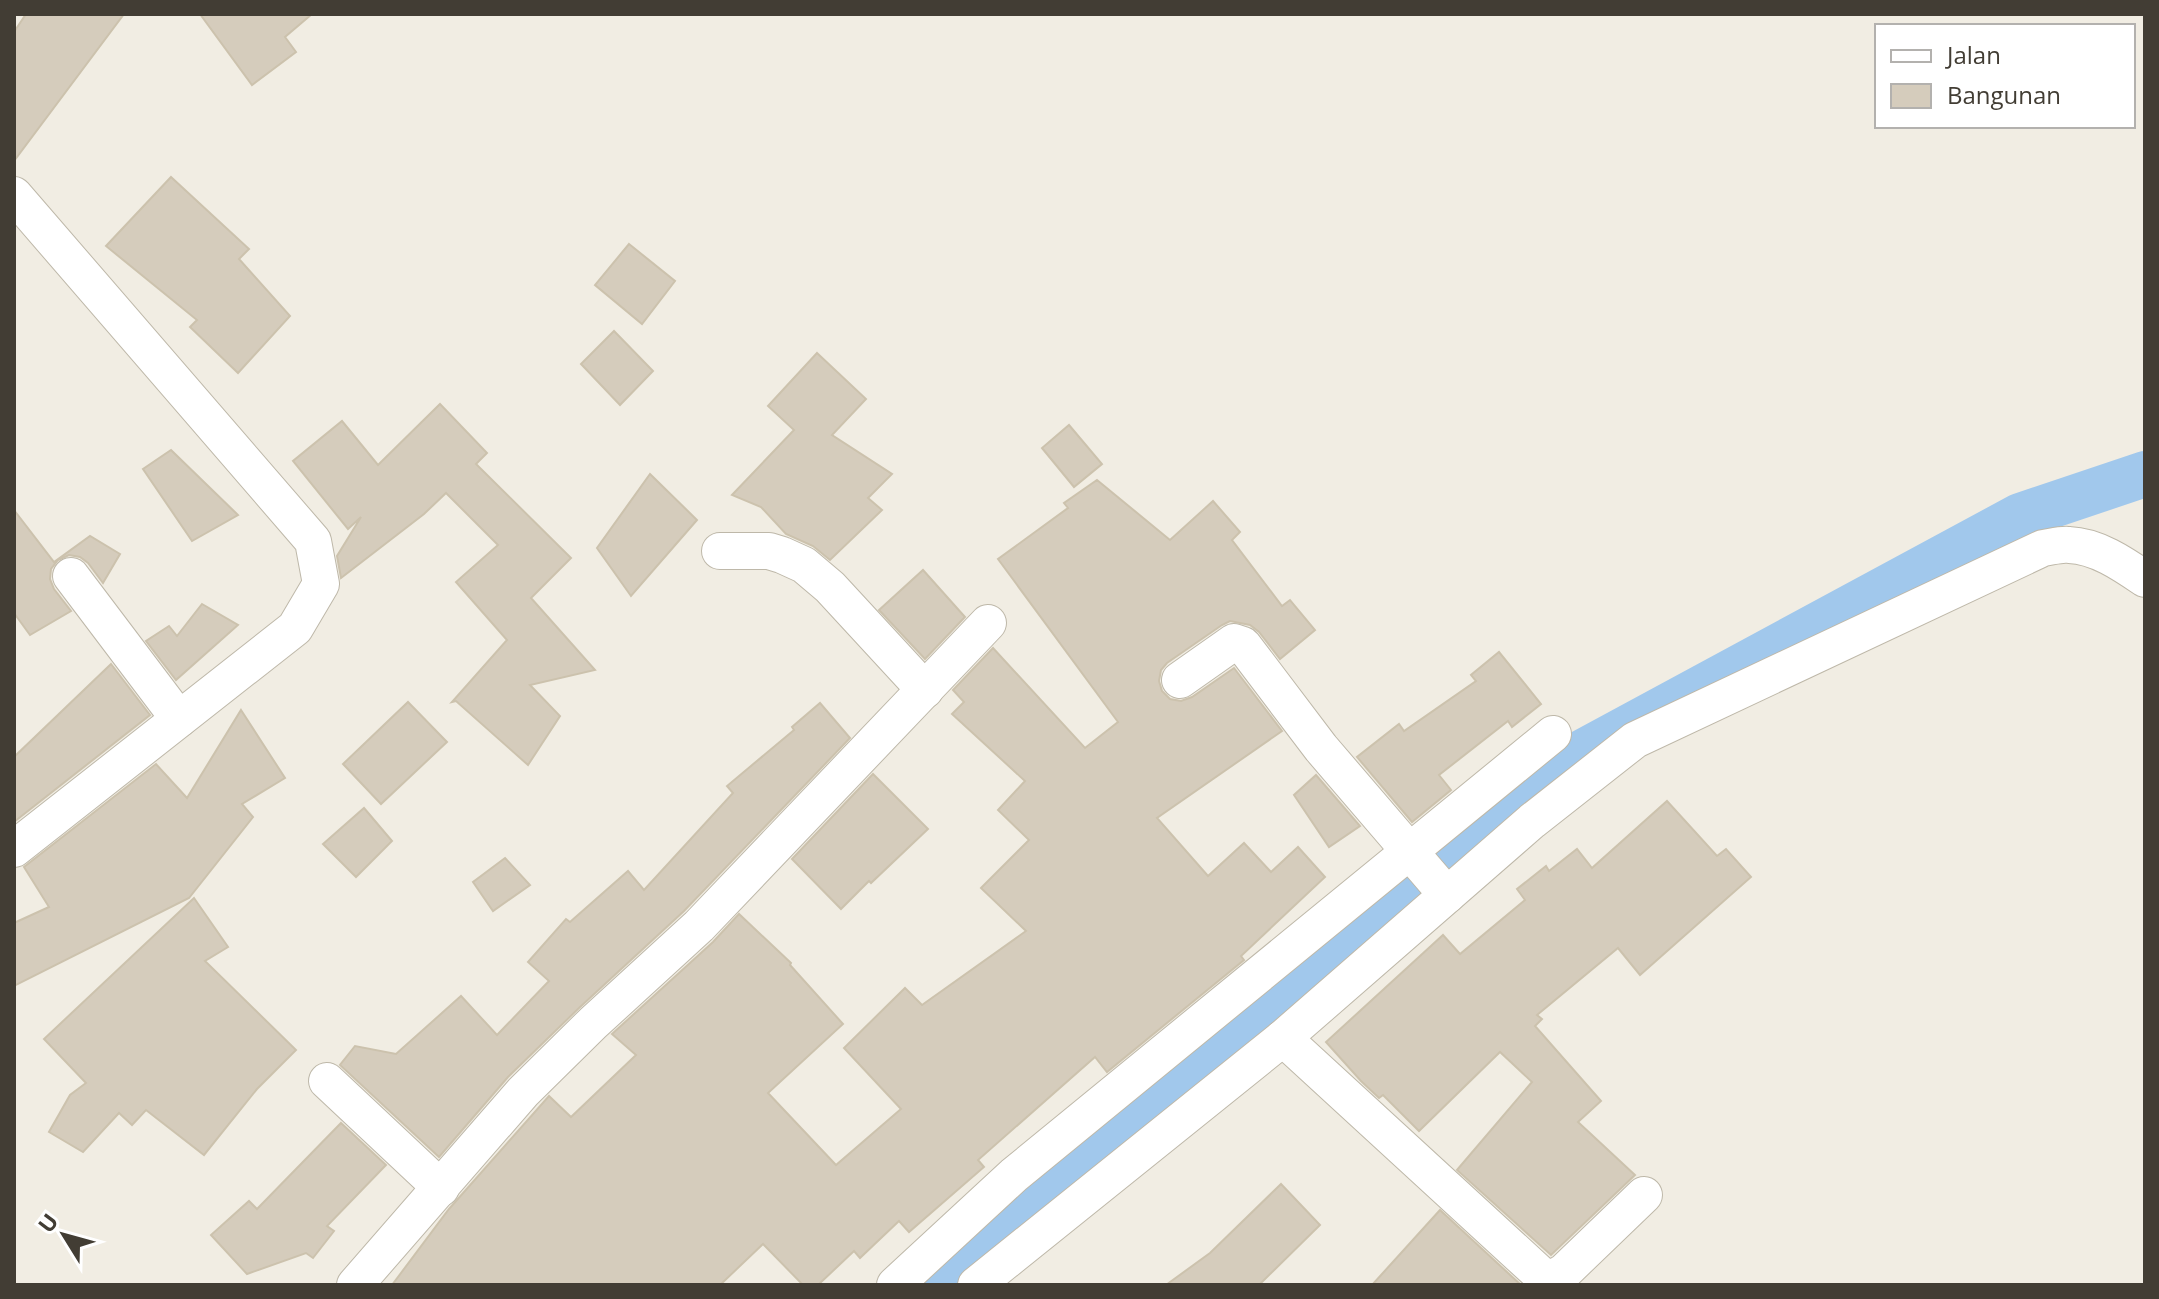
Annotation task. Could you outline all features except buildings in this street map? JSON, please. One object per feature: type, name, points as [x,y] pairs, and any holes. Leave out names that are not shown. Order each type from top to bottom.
[{"type":"street","points":[[14,195],[313,541],[321,584],[295,628],[14,849]]},
{"type":"street","points":[[976,1285],[1283,1038],[1445,892],[1635,740],[2043,548],[2069,545],[2090,549],[2117,559],[2145,579]]},
{"type":"street","points":[[720,551],[769,551],[804,565],[830,587],[925,690]]},
{"type":"street","points":[[71,576],[179,719]]},
{"type":"street","points":[[355,1285],[523,1092],[699,926],[988,623]]},
{"type":"street","points":[[1180,680],[1234,642],[1240,643],[1321,748],[1445,892]]},
{"type":"street","points":[[895,1285],[1014,1175],[1412,854],[1553,734]]},
{"type":"street","points":[[1283,1038],[1548,1278],[1564,1272],[1644,1195]]},
{"type":"street","points":[[327,1081],[441,1188]]},
{"type":"waterway","points":[[939,1285],[1574,757],[2020,516],[2145,474]]}]
